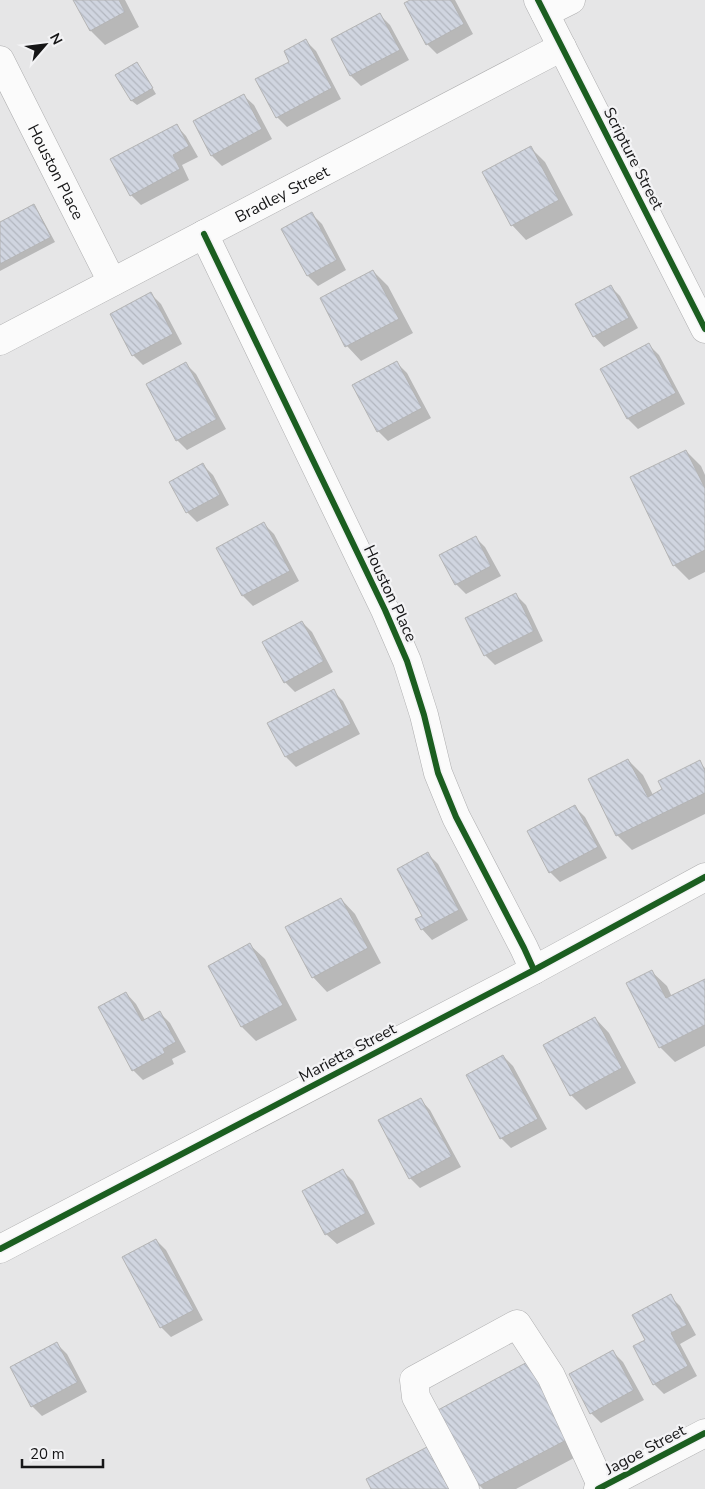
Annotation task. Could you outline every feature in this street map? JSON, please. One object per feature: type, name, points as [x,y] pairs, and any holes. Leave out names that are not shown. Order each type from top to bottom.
[{"type":"street","points":[[541,6],[571,0]]},
{"type":"street","name":"Scripture Street","points":[[541,6],[705,329]]},
{"type":"street","name":"Bradley Street","points":[[0,341],[562,47]]},
{"type":"street","name":"Houston Place","points":[[0,60],[112,282]]},
{"type":"street","name":"Houston Place","points":[[204,234],[385,610],[407,661],[438,773],[456,817],[534,970]]},
{"type":"street","name":"Marietta Street","points":[[0,1249],[534,970],[705,878]]},
{"type":"street","points":[[465,1489],[416,1397],[414,1380],[517,1324],[551,1376],[600,1488]]},
{"type":"street","name":"Jagoe Street","points":[[600,1488],[705,1433]]},
{"type":"building","points":[[73,0],[119,0],[125,12],[90,31]]},
{"type":"building","points":[[410,0],[451,0],[464,24],[426,45],[404,3]]},
{"type":"building","points":[[380,13],[400,50],[350,76],[331,39]]},
{"type":"building","points":[[306,39],[332,88],[276,118],[255,79],[289,62],[284,51]]},
{"type":"building","points":[[137,62],[153,88],[131,101],[115,75]]},
{"type":"building","points":[[244,94],[262,129],[211,156],[193,121]]},
{"type":"building","points":[[177,124],[189,146],[173,155],[180,169],[130,196],[110,159]]},
{"type":"building","points":[[531,146],[559,200],[511,226],[482,172]]},
{"type":"building","points":[[34,204],[51,237],[0,264],[0,222]]},
{"type":"building","points":[[312,212],[337,260],[307,276],[281,229]]},
{"type":"building","points":[[373,270],[399,319],[345,347],[320,298]]},
{"type":"building","points":[[611,285],[629,318],[593,337],[575,304]]},
{"type":"building","points":[[151,292],[173,334],[132,356],[110,314]]},
{"type":"building","points":[[649,343],[676,393],[627,419],[600,369]]},
{"type":"building","points":[[397,361],[422,408],[377,432],[352,385]]},
{"type":"building","points":[[186,362],[217,419],[176,441],[146,384]]},
{"type":"building","points":[[686,450],[705,488],[705,550],[673,566],[630,477]]},
{"type":"building","points":[[203,463],[220,495],[186,513],[169,482]]},
{"type":"building","points":[[264,522],[290,571],[242,596],[216,548]]},
{"type":"building","points":[[476,536],[491,566],[455,585],[439,555]]},
{"type":"building","points":[[516,593],[534,631],[484,656],[465,618]]},
{"type":"building","points":[[302,621],[324,661],[284,683],[262,642]]},
{"type":"building","points":[[334,689],[351,724],[285,757],[267,723]]},
{"type":"building","points":[[628,759],[648,797],[662,789],[658,781],[700,760],[705,771],[705,793],[616,836],[588,779]]},
{"type":"building","points":[[575,805],[598,847],[549,873],[527,831]]},
{"type":"building","points":[[428,852],[459,910],[421,930],[415,919],[422,916],[397,869]]},
{"type":"building","points":[[341,898],[368,948],[312,978],[285,927]]},
{"type":"building","points":[[250,943],[283,1005],[241,1027],[208,966]]},
{"type":"building","points":[[652,970],[666,998],[705,979],[705,1025],[659,1048],[626,983]]},
{"type":"building","points":[[126,992],[142,1021],[160,1011],[176,1042],[163,1049],[165,1053],[132,1071],[98,1007]]},
{"type":"building","points":[[595,1017],[622,1068],[570,1096],[543,1045]]},
{"type":"building","points":[[503,1055],[538,1119],[500,1139],[466,1075]]},
{"type":"building","points":[[421,1098],[452,1156],[409,1179],[378,1120]]},
{"type":"building","points":[[343,1169],[366,1213],[325,1235],[302,1191]]},
{"type":"building","points":[[156,1239],[194,1310],[160,1328],[122,1257]]},
{"type":"building","points":[[671,1294],[687,1325],[671,1333],[688,1366],[653,1385],[633,1346],[645,1340],[632,1315]]},
{"type":"building","points":[[57,1342],[78,1382],[31,1407],[10,1367]]},
{"type":"building","points":[[613,1350],[634,1390],[590,1414],[569,1374]]},
{"type":"building","points":[[533,1359],[574,1436],[479,1486],[438,1410]]},
{"type":"building","points":[[427,1447],[449,1489],[371,1489],[366,1479]]},
{"type":"cycle path","points":[[538,0],[705,329]]},
{"type":"cycle path","points":[[204,234],[385,610],[407,661],[424,715],[438,773],[456,817],[534,970]]},
{"type":"cycle path","points":[[0,1249],[534,970],[705,877]]},
{"type":"cycle path","points":[[598,1489],[705,1433]]}]
